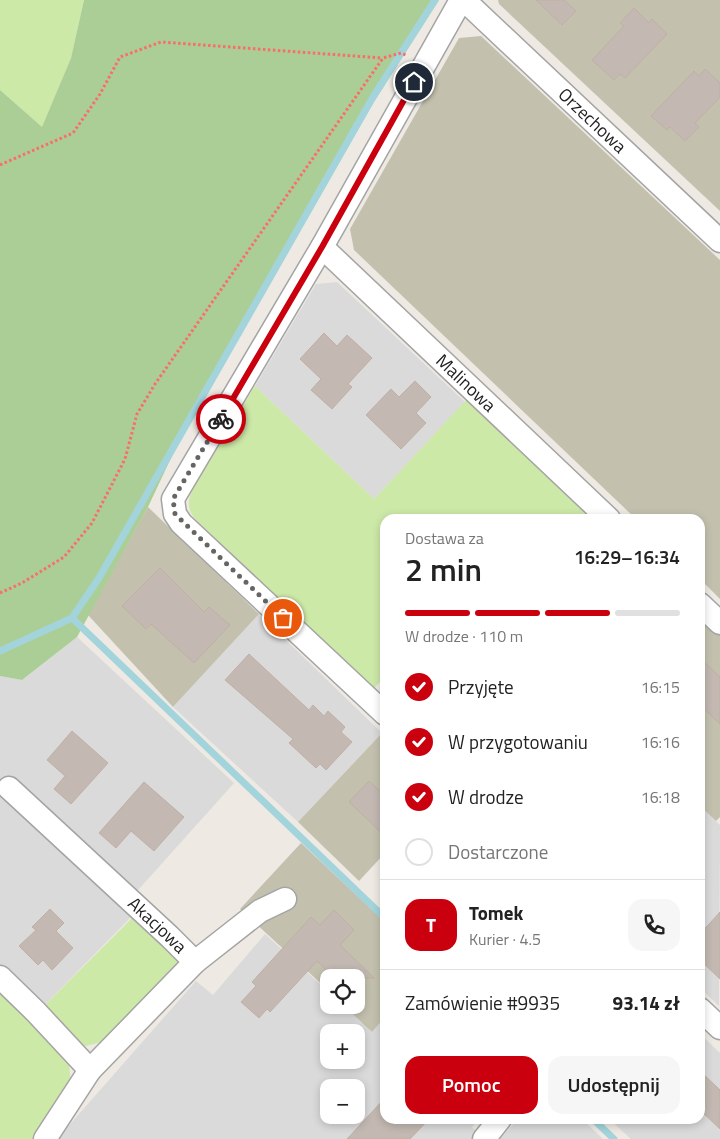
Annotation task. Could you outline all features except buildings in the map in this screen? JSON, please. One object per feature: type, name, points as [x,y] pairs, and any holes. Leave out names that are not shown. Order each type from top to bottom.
[{"type":"street","name":"Orzechowa","points":[[462,0],[720,241]]},
{"type":"street","points":[[380,709],[181,523],[175,514],[173,499],[322,247],[462,0]]},
{"type":"street","name":"Malinowa","points":[[322,247],[605,514]]},
{"type":"street","points":[[705,609],[720,623]]},
{"type":"street","name":"Akacjowa","points":[[9,788],[195,962],[90,1070],[45,1139]]},
{"type":"street","points":[[195,962],[260,911],[285,899]]},
{"type":"street","points":[[0,977],[36,1012],[90,1070]]},
{"type":"street","points":[[705,1014],[720,1028]]},
{"type":"street","points":[[484,1139],[496,1124]]},
{"type":"path","points":[[0,165],[73,133],[100,94],[120,57],[161,42],[383,58],[401,52]]},
{"type":"path","points":[[0,593],[22,583],[64,558],[92,523],[125,459],[137,414],[155,384],[383,58]]},
{"type":"shaded area","points":[[498,0],[720,0],[720,211],[499,4]]},
{"type":"shaded area","points":[[481,36],[720,260],[720,599],[705,584],[705,514],[631,514],[354,250],[350,229],[459,38]]},
{"type":"shaded area","points":[[337,282],[465,402],[374,499],[255,386],[316,284]]},
{"type":"shaded area","points":[[148,507],[259,614],[173,707],[88,615]]},
{"type":"shaded area","points":[[259,614],[380,731],[380,735],[298,822],[173,707]]},
{"type":"shaded area","points":[[705,620],[720,634],[720,817],[716,821],[705,811]]},
{"type":"shaded area","points":[[77,637],[234,783],[122,908],[131,917],[32,1018],[0,986],[0,676],[22,680]]},
{"type":"shaded area","points":[[380,735],[380,858],[359,881],[298,822]]},
{"type":"shaded area","points":[[705,811],[720,825],[719,1006],[705,993]]},
{"type":"shaded area","points":[[301,843],[380,917],[380,1023],[372,1032],[353,1014],[365,1014],[365,969],[320,969],[320,983],[240,909]]},
{"type":"shaded area","points":[[265,934],[320,984],[320,1014],[353,1014],[363,1024],[320,1024],[320,1069],[365,1069],[365,1025],[372,1032],[380,1023],[380,1124],[475,1124],[472,1127],[478,1133],[473,1139],[57,1139],[196,981],[213,995]]},
{"type":"shaded area","points":[[705,1039],[720,1053],[720,1139],[631,1139],[614,1124],[705,1124]]},
{"type":"shaded area","points":[[514,1124],[587,1124],[603,1139],[500,1139]]},
{"type":"green space","points":[[0,0],[84,0],[71,58],[42,128],[0,90]]},
{"type":"green space","points":[[84,0],[439,0],[317,191],[256,303],[202,392],[148,507],[77,637],[22,680],[0,676],[0,90],[42,127],[71,58]]},
{"type":"green space","points":[[255,386],[374,499],[468,398],[593,514],[380,514],[380,682],[374,688],[194,518],[190,510],[189,499],[194,486]]},
{"type":"green space","points":[[136,914],[180,961],[106,1041],[82,1047],[41,1009]]},
{"type":"green space","points":[[0,986],[69,1062],[71,1086],[33,1139],[0,1139]]},
{"type":"waterway","points":[[0,651],[72,618],[99,578],[373,97],[435,0]]},
{"type":"waterway","points":[[72,618],[380,913]]},
{"type":"waterway","points":[[598,1124],[614,1139]]},
{"type":"way so far","points":[[221,419],[173,499],[175,514],[181,523],[283,618]]},
{"type":"route","points":[[221,419],[322,247],[414,82]]}]
